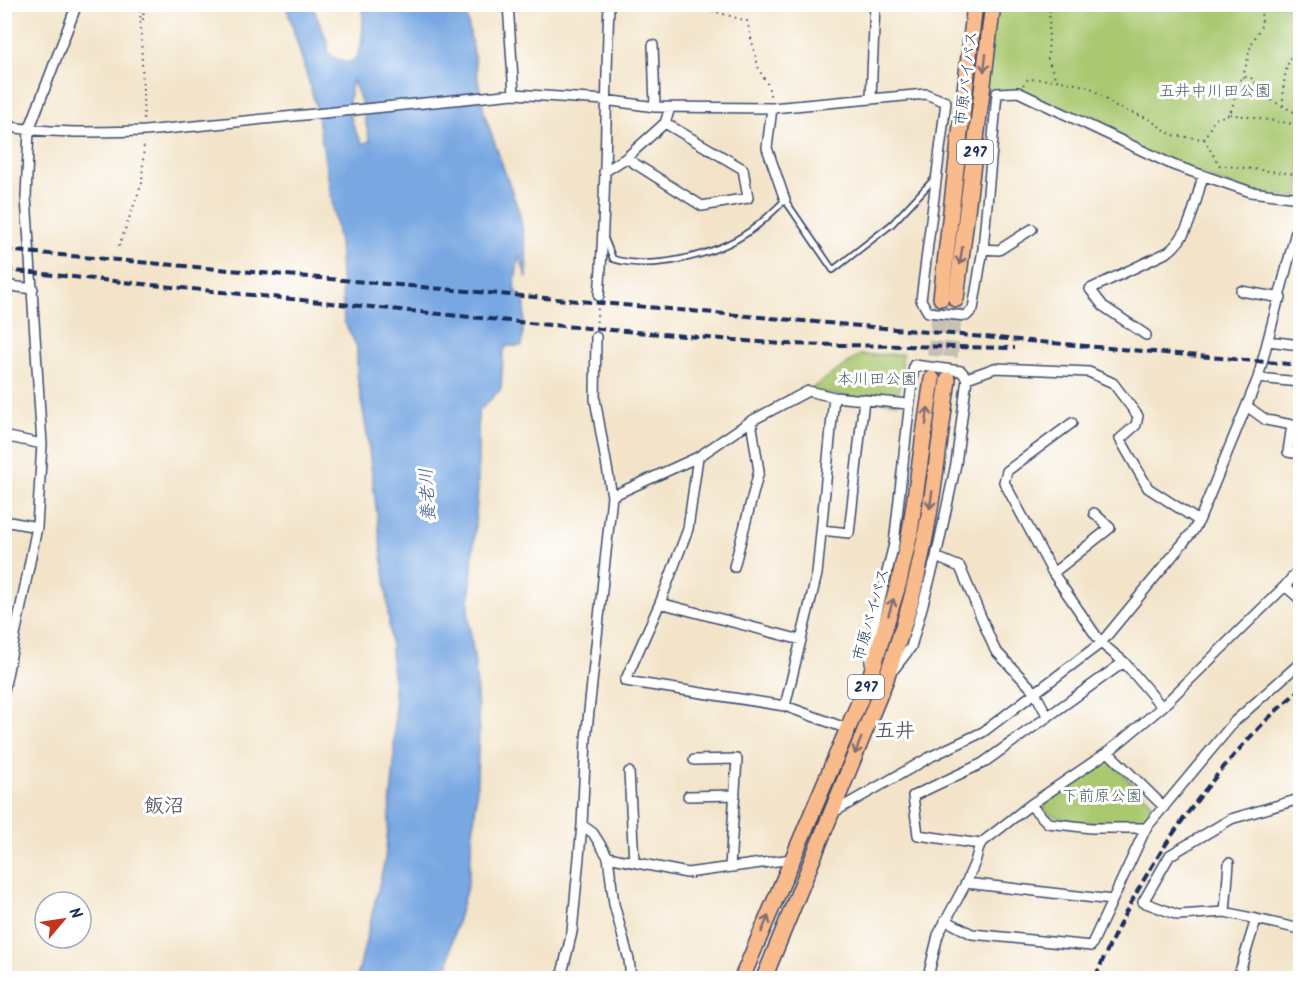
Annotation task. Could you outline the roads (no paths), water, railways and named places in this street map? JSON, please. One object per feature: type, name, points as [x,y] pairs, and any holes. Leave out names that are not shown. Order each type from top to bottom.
[{"type":"highway","name":"市原バイパス","points":[[975,4],[948,298],[993,4]]},
{"type":"highway","name":"市原バイパス","points":[[742,978],[871,674],[899,582],[910,532],[932,379]]},
{"type":"highway","name":"市原バイパス","points":[[765,978],[886,679],[914,592],[925,540],[948,380]]},
{"type":"street","points":[[4,690],[37,527],[42,444],[26,197],[29,130],[77,4]]},
{"type":"street","points":[[508,4],[514,94]]},
{"type":"street","points":[[598,299],[604,237],[605,100],[609,4]]},
{"type":"street","points":[[871,98],[875,4]]},
{"type":"street","points":[[653,45],[655,107]]},
{"type":"street","points":[[4,126],[29,130],[84,133],[151,130],[514,94],[605,100],[670,108],[772,108],[926,94],[946,102],[921,300],[928,312],[966,316],[974,309],[983,249],[997,93],[1018,92],[1173,165],[1203,176],[1251,192],[1300,198]]},
{"type":"street","points":[[604,172],[626,158],[665,123],[670,108]]},
{"type":"street","points":[[772,108],[767,147],[785,200]]},
{"type":"street","points":[[626,158],[702,206],[748,198],[743,169],[665,123]]},
{"type":"street","points":[[1146,335],[1103,306],[1090,290],[1178,245],[1186,231],[1203,176]]},
{"type":"street","points":[[832,813],[932,756],[983,732],[1034,691],[1101,643],[1199,521],[1248,407],[1258,378],[1281,298],[1300,216]]},
{"type":"street","points":[[983,249],[999,250],[1032,228]]},
{"type":"street","points":[[4,285],[33,289]]},
{"type":"street","points":[[1241,291],[1281,298]]},
{"type":"street","points":[[561,978],[572,932],[582,825],[586,739],[612,496],[595,399],[596,337]]},
{"type":"street","points":[[1268,341],[1300,345]]},
{"type":"street","points":[[871,674],[870,640],[894,544],[914,366],[961,371],[967,378],[956,464],[936,557],[910,647],[886,679]]},
{"type":"street","points":[[967,378],[995,368],[1089,372],[1113,382],[1138,416],[1136,424],[1120,439],[1148,488],[1199,521]]},
{"type":"street","points":[[1258,378],[1300,382]]},
{"type":"street","points":[[612,496],[698,457],[751,421],[808,391],[834,397],[908,404]]},
{"type":"street","points":[[785,706],[817,574],[834,397]]},
{"type":"street","points":[[821,530],[849,533],[864,399]]},
{"type":"street","points":[[1248,407],[1266,420],[1292,425],[1288,452],[1300,454]]},
{"type":"street","points":[[734,567],[759,471],[751,421]]},
{"type":"street","points":[[1071,423],[1007,471],[1004,482],[1053,573],[1101,643],[1124,662],[1162,707]]},
{"type":"street","points":[[4,436],[42,444]]},
{"type":"street","points":[[698,457],[688,529],[660,603],[625,681],[785,706],[848,729]]},
{"type":"street","points":[[1053,573],[1110,528],[1094,513]]},
{"type":"street","points":[[4,520],[37,527]]},
{"type":"street","points":[[936,557],[960,567],[995,650],[1034,691],[1048,717]]},
{"type":"street","points":[[874,978],[928,977],[938,935],[966,883],[980,844],[1030,805],[1108,752],[1162,707],[1286,585],[1300,568]]},
{"type":"street","points":[[1286,585],[1300,599]]},
{"type":"street","points":[[660,603],[801,640]]},
{"type":"street","points":[[980,844],[918,835],[913,796],[983,763],[1124,662]]},
{"type":"street","points":[[945,920],[972,934],[1091,946],[1146,828],[1235,721],[1300,663]]},
{"type":"street","points":[[1108,752],[1164,807]]},
{"type":"street","points":[[694,760],[737,759],[730,867]]},
{"type":"street","points":[[629,772],[634,861]]},
{"type":"street","points":[[688,796],[735,795]]},
{"type":"street","points":[[1300,796],[1296,800],[1231,819],[1170,855],[1143,902],[1178,915],[1225,912],[1300,929]]},
{"type":"street","points":[[1030,805],[1048,823],[1090,828],[1146,828]]},
{"type":"street","points":[[582,825],[593,833],[608,857],[614,904],[629,960],[631,978]]},
{"type":"street","points":[[608,857],[687,873],[792,859]]},
{"type":"street","points":[[1225,912],[1229,863]]},
{"type":"street","points":[[966,883],[1112,900]]},
{"type":"street","points":[[1238,978],[1256,920]]},
{"type":"lane","points":[[604,237],[613,259],[645,264],[676,260],[727,244],[766,219],[785,200],[833,270],[892,224],[937,176]]},
{"type":"water","name":"養老川","points":[[286,5],[312,5],[328,43],[328,53],[341,61],[350,62],[356,58],[360,49],[363,5],[463,5],[484,113],[519,212],[526,250],[527,278],[519,255],[514,288],[525,304],[522,346],[506,346],[503,354],[501,389],[478,412],[478,489],[468,616],[475,664],[479,728],[476,802],[468,883],[452,941],[447,978],[357,978],[385,860],[394,765],[395,704],[387,596],[367,434],[357,375],[357,347],[344,321],[339,243],[316,106]],"holes":[[[353,81],[360,98],[370,141],[363,144],[354,129],[350,114],[349,98]]]},
{"type":"waterway","points":[[446,968],[460,978]]},
{"type":"tunnel","points":[[932,379],[941,298]]},
{"type":"tunnel","points":[[948,380],[956,299]]},
{"type":"railway","points":[[4,250],[1300,365]]},
{"type":"railway","points":[[4,270],[539,324],[783,344],[1015,348]]},
{"type":"railway","points":[[1095,978],[1134,897],[1180,823],[1247,741],[1300,690]]},
{"type":"district","name":"五井","points":[[895,730]]},
{"type":"district","name":"飯沼","points":[[164,805]]},
{"type":"park label","name":"五井中川田公園","points":[[1215,90]]},
{"type":"park label","name":"本川田公園","points":[[877,378]]},
{"type":"park label","name":"下前原公園","points":[[1102,795]]}]
